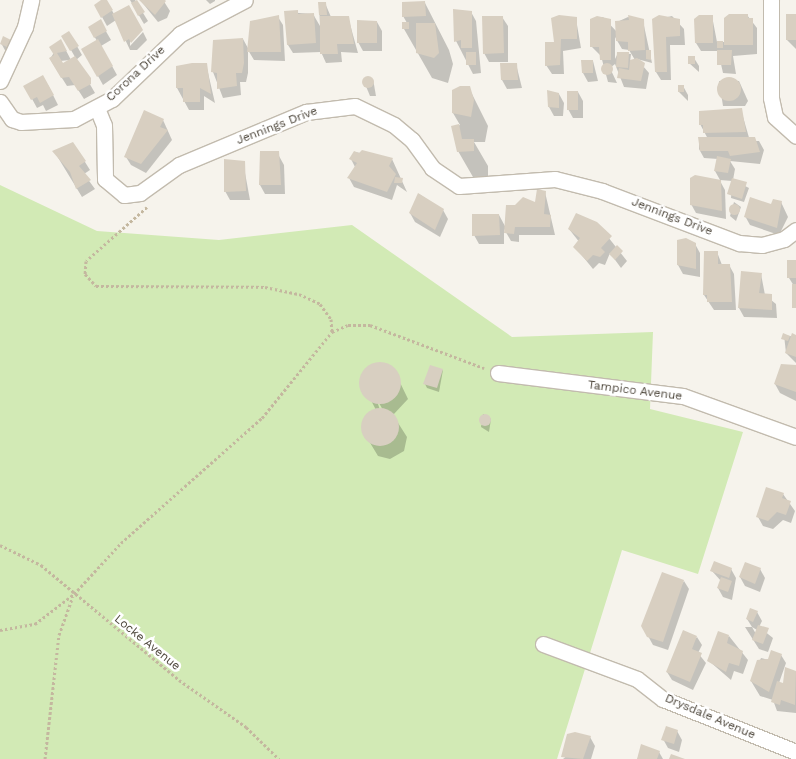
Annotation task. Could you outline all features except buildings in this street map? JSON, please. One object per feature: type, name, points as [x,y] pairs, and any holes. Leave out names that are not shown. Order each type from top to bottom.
[{"type":"street","points":[[0,81],[25,27],[31,0]]},
{"type":"street","name":"Corona Drive","points":[[0,102],[12,119],[36,125],[74,119],[97,108],[180,34],[245,0]]},
{"type":"street","points":[[771,0],[771,98],[775,117],[796,136]]},
{"type":"street","name":"Jennings Drive","points":[[97,108],[104,125],[105,179],[112,188],[124,195],[140,193],[179,165],[306,112],[356,106],[394,125],[412,140],[432,168],[459,186],[555,179],[602,191],[739,243],[762,245],[784,239],[796,230]]},
{"type":"street","name":"Tampico Avenue","points":[[498,373],[683,396],[796,437]]},
{"type":"street","name":"Drysdale Avenue","points":[[542,644],[638,679],[664,698],[796,752]]},
{"type":"path","points":[[158,181],[148,207],[86,261],[85,274],[96,286],[282,290],[320,304],[331,319],[332,332]]},
{"type":"path","points":[[0,630],[35,624],[74,594],[122,543],[262,418],[332,332],[348,325],[370,325],[498,373]]},
{"type":"path","name":"Locke Avenue","points":[[0,545],[41,565],[179,680],[246,727],[279,759]]},
{"type":"path","points":[[45,759],[59,634],[74,594]]},
{"type":"green space","points":[[0,185],[97,231],[219,240],[352,225],[512,337],[653,332],[650,409],[743,432],[698,574],[622,550],[557,759],[0,759]]}]
